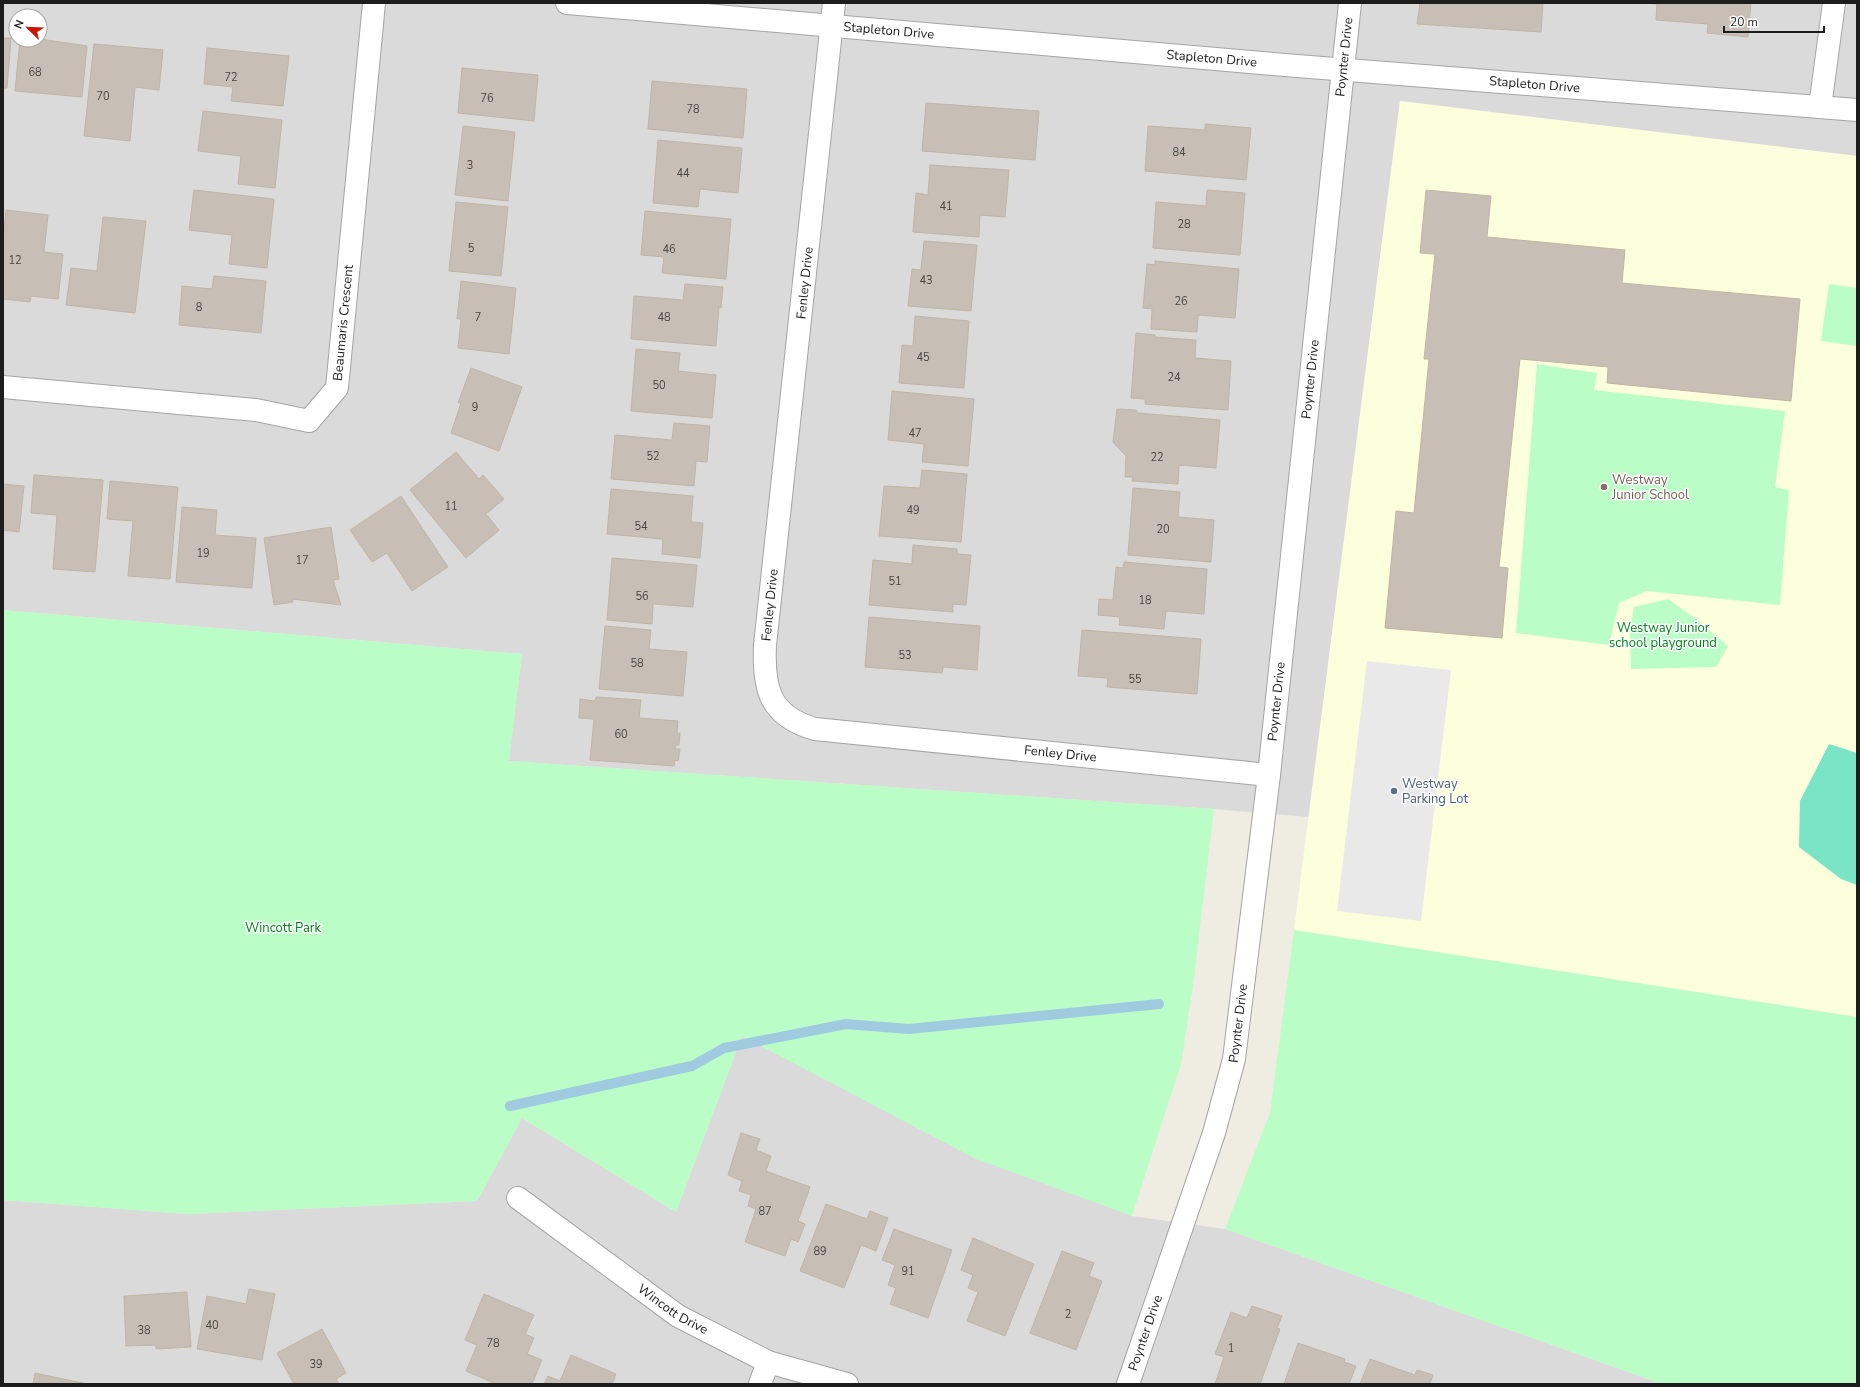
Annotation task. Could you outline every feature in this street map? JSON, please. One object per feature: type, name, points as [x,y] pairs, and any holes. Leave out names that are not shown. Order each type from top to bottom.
[{"type":"street","name":"Beaumaris Crescent","points":[[3,387],[256,410],[308,421],[337,388],[374,3]]},
{"type":"street","name":"Stapleton Drive","points":[[568,3],[1343,70],[1857,110]]},
{"type":"street","name":"Fenley Drive","points":[[834,3],[765,644],[764,669],[766,686],[773,702],[784,715],[794,721],[815,729],[1269,775]]},
{"type":"street","name":"Poynter Drive","points":[[1128,1384],[1214,1133],[1234,1059],[1269,775],[1350,3]]},
{"type":"street","points":[[1820,107],[1834,3]]},
{"type":"street","name":"Wincott Drive","points":[[518,1198],[678,1316],[768,1362],[847,1384]]},
{"type":"street","points":[[760,1384],[768,1362]]},
{"type":"shaded area","points":[[3,3],[1857,3],[1857,156],[1400,101],[1309,817],[1214,809],[508,761],[522,654],[3,610]]},
{"type":"shaded area","name":"Westway Junior School","points":[[1400,101],[1857,156],[1857,1017],[1294,930]]},
{"type":"shaded area","name":"Westway Parking Lot","points":[[1367,661],[1451,670],[1421,921],[1337,911]]},
{"type":"shaded area","points":[[742,1036],[1132,1216],[1225,1229],[1662,1384],[3,1384],[3,1200],[187,1214],[477,1201],[522,1118],[676,1212]]},
{"type":"green space","points":[[1829,284],[1857,288],[1857,346],[1821,341]]},
{"type":"green space","points":[[1537,364],[1597,373],[1594,390],[1785,411],[1775,487],[1789,490],[1780,605],[1647,591],[1619,603],[1609,645],[1516,633]]},
{"type":"green space","name":"Westway Junior school playground","points":[[1668,599],[1695,618],[1728,646],[1716,667],[1631,669],[1630,630],[1634,607]]},
{"type":"green space","name":"Wincott Park","points":[[3,610],[522,654],[509,761],[1214,809],[1193,986],[1181,1064],[1132,1216],[976,1159],[742,1036],[676,1212],[522,1118],[477,1201],[187,1214],[3,1200]]},
{"type":"green space","points":[[1829,744],[1857,753],[1857,885],[1841,879],[1799,847],[1800,801]]},
{"type":"green space","points":[[1294,930],[1857,1017],[1857,1384],[1662,1384],[1225,1229],[1270,1113]]},
{"type":"building","points":[[1420,3],[1543,3],[1541,32],[1417,24]]},
{"type":"building","points":[[1646,3],[1751,3],[1748,37],[1707,33],[1708,24],[1656,20],[1657,4]]},
{"type":"building","points":[[3,38],[8,38],[8,48],[10,48],[7,88],[3,88]]},
{"type":"building","points":[[48,40],[87,46],[82,97],[15,91],[19,48],[48,48]]},
{"type":"building","points":[[94,44],[163,50],[159,90],[135,87],[130,141],[84,136]]},
{"type":"building","points":[[207,48],[289,56],[283,106],[231,101],[233,87],[204,84]]},
{"type":"building","points":[[462,68],[538,75],[534,121],[458,113]]},
{"type":"building","points":[[652,81],[747,89],[743,138],[648,129]]},
{"type":"building","points":[[926,103],[1039,111],[1035,160],[922,151]]},
{"type":"building","points":[[203,111],[282,120],[275,188],[238,184],[241,156],[198,151]]},
{"type":"building","points":[[1205,124],[1251,128],[1246,180],[1145,171],[1148,126],[1205,130]]},
{"type":"building","points":[[463,126],[515,132],[508,201],[455,195]]},
{"type":"building","points":[[658,140],[742,148],[738,193],[700,189],[698,207],[653,203]]},
{"type":"building","points":[[930,165],[1009,170],[1005,217],[980,215],[979,237],[913,232],[916,193],[928,195]]},
{"type":"building","points":[[194,190],[274,199],[267,268],[229,264],[232,235],[189,230]]},
{"type":"building","points":[[1207,190],[1245,193],[1240,255],[1153,248],[1156,202],[1206,206]]},
{"type":"building","points":[[1426,190],[1491,196],[1487,237],[1625,250],[1622,283],[1800,299],[1791,401],[1607,383],[1608,367],[1520,359],[1499,567],[1508,568],[1502,638],[1385,628],[1396,511],[1414,513],[1429,359],[1424,359],[1435,254],[1420,253]]},
{"type":"building","points":[[456,202],[508,207],[501,276],[449,271]]},
{"type":"building","points":[[6,210],[48,215],[44,252],[63,254],[58,299],[31,296],[30,302],[3,299],[3,241]]},
{"type":"building","points":[[645,211],[731,219],[726,279],[662,273],[664,257],[641,255]]},
{"type":"building","points":[[103,217],[146,221],[135,313],[66,305],[71,268],[97,271]]},
{"type":"building","points":[[924,241],[977,245],[971,311],[908,306],[912,269],[921,270]]},
{"type":"building","points":[[1155,261],[1239,269],[1235,318],[1198,315],[1197,332],[1151,329],[1152,309],[1143,308],[1147,264],[1155,265]]},
{"type":"building","points":[[214,276],[266,281],[261,333],[179,325],[182,286],[212,289]]},
{"type":"building","points":[[461,281],[516,288],[509,354],[458,348],[461,319],[457,319]]},
{"type":"building","points":[[685,284],[723,287],[721,308],[719,307],[716,346],[631,339],[634,296],[683,300]]},
{"type":"building","points":[[915,316],[969,321],[964,388],[899,383],[902,345],[913,346]]},
{"type":"building","points":[[1136,333],[1155,335],[1155,337],[1196,340],[1195,358],[1231,361],[1228,410],[1145,404],[1145,399],[1131,398]]},
{"type":"building","points":[[636,349],[680,353],[678,371],[716,375],[712,418],[631,411]]},
{"type":"building","points":[[471,368],[522,387],[499,451],[451,433],[461,403],[458,403]]},
{"type":"building","points":[[892,391],[974,399],[968,466],[922,462],[924,444],[888,440]]},
{"type":"building","points":[[1117,409],[1136,410],[1138,413],[1220,420],[1216,468],[1179,465],[1178,484],[1132,481],[1133,477],[1125,477],[1126,456],[1113,442]]},
{"type":"building","points":[[674,423],[710,426],[707,462],[696,461],[694,486],[611,479],[615,435],[672,440]]},
{"type":"building","points":[[456,452],[479,479],[483,475],[504,499],[486,514],[499,530],[466,558],[410,490]]},
{"type":"building","points":[[922,470],[967,474],[961,542],[879,536],[884,486],[920,488]]},
{"type":"building","points":[[34,475],[103,480],[95,572],[53,569],[57,515],[31,513]]},
{"type":"building","points":[[110,481],[178,487],[170,579],[128,576],[133,521],[107,519]]},
{"type":"building","points":[[3,484],[24,486],[19,532],[3,530]]},
{"type":"building","points":[[1133,488],[1180,492],[1178,517],[1214,520],[1211,562],[1128,555]]},
{"type":"building","points":[[611,489],[693,496],[691,522],[703,523],[700,558],[662,554],[663,539],[607,534]]},
{"type":"building","points":[[401,496],[448,567],[412,591],[387,553],[372,562],[350,530]]},
{"type":"building","points":[[182,507],[217,510],[215,535],[256,538],[252,588],[176,582]]},
{"type":"building","points":[[331,527],[339,579],[333,580],[341,605],[292,599],[293,602],[274,605],[264,538]]},
{"type":"building","points":[[913,545],[957,549],[957,554],[971,555],[966,605],[953,604],[953,612],[869,605],[873,560],[912,564]]},
{"type":"building","points":[[612,558],[697,565],[693,607],[653,604],[652,624],[607,620]]},
{"type":"building","points":[[1124,562],[1207,569],[1204,614],[1166,611],[1164,629],[1119,625],[1120,617],[1098,615],[1099,599],[1113,600],[1116,567],[1123,568]]},
{"type":"building","points":[[869,617],[980,626],[977,670],[943,667],[942,673],[865,667]]},
{"type":"building","points":[[605,626],[651,630],[649,649],[687,652],[683,696],[599,689]]},
{"type":"building","points":[[1082,630],[1201,639],[1197,694],[1107,687],[1108,678],[1078,676]]},
{"type":"building","points":[[596,697],[641,700],[639,718],[678,721],[677,733],[680,733],[679,745],[676,745],[675,749],[680,749],[678,761],[675,760],[674,766],[590,760],[594,719],[579,718],[580,699],[595,701]]},
{"type":"building","points":[[741,1133],[760,1139],[756,1150],[771,1156],[766,1171],[810,1187],[798,1221],[805,1224],[798,1242],[791,1239],[785,1256],[745,1242],[756,1209],[748,1206],[751,1195],[739,1191],[742,1181],[728,1175]]},
{"type":"building","points":[[826,1204],[867,1219],[870,1211],[888,1218],[876,1251],[861,1245],[844,1288],[800,1271]]},
{"type":"building","points":[[894,1229],[952,1250],[928,1318],[890,1304],[896,1288],[888,1285],[895,1265],[882,1260]]},
{"type":"building","points":[[973,1238],[1034,1264],[1005,1336],[967,1321],[978,1292],[968,1288],[973,1275],[961,1270]]},
{"type":"building","points":[[1062,1251],[1094,1263],[1089,1276],[1102,1281],[1076,1350],[1030,1333]]},
{"type":"building","points":[[249,1289],[275,1294],[262,1360],[197,1349],[207,1296],[246,1304]]},
{"type":"building","points":[[187,1292],[191,1347],[156,1349],[156,1345],[126,1346],[124,1296]]},
{"type":"building","points":[[484,1294],[534,1315],[525,1334],[534,1338],[527,1354],[542,1360],[532,1384],[496,1384],[466,1371],[477,1345],[465,1340]]},
{"type":"building","points":[[1252,1306],[1282,1316],[1277,1328],[1280,1329],[1260,1384],[1215,1384],[1224,1357],[1215,1354],[1231,1312],[1247,1318]]},
{"type":"building","points":[[322,1329],[346,1373],[336,1379],[339,1384],[294,1384],[277,1353]]},
{"type":"building","points":[[1298,1343],[1345,1359],[1344,1362],[1356,1366],[1349,1384],[1284,1384]]},
{"type":"building","points":[[571,1355],[616,1374],[612,1384],[544,1384],[548,1376],[560,1381]]},
{"type":"building","points":[[1370,1359],[1415,1375],[1417,1370],[1433,1375],[1430,1384],[1360,1384]]},
{"type":"building","points":[[35,1373],[87,1384],[33,1384]]},
{"type":"waterway","points":[[510,1106],[692,1066],[724,1048],[846,1024],[909,1029],[1159,1004]]},
{"type":"place","name":"Westway Junior School","points":[[1604,487]]},
{"type":"place","name":"Westway Parking Lot","points":[[1394,791]]}]
